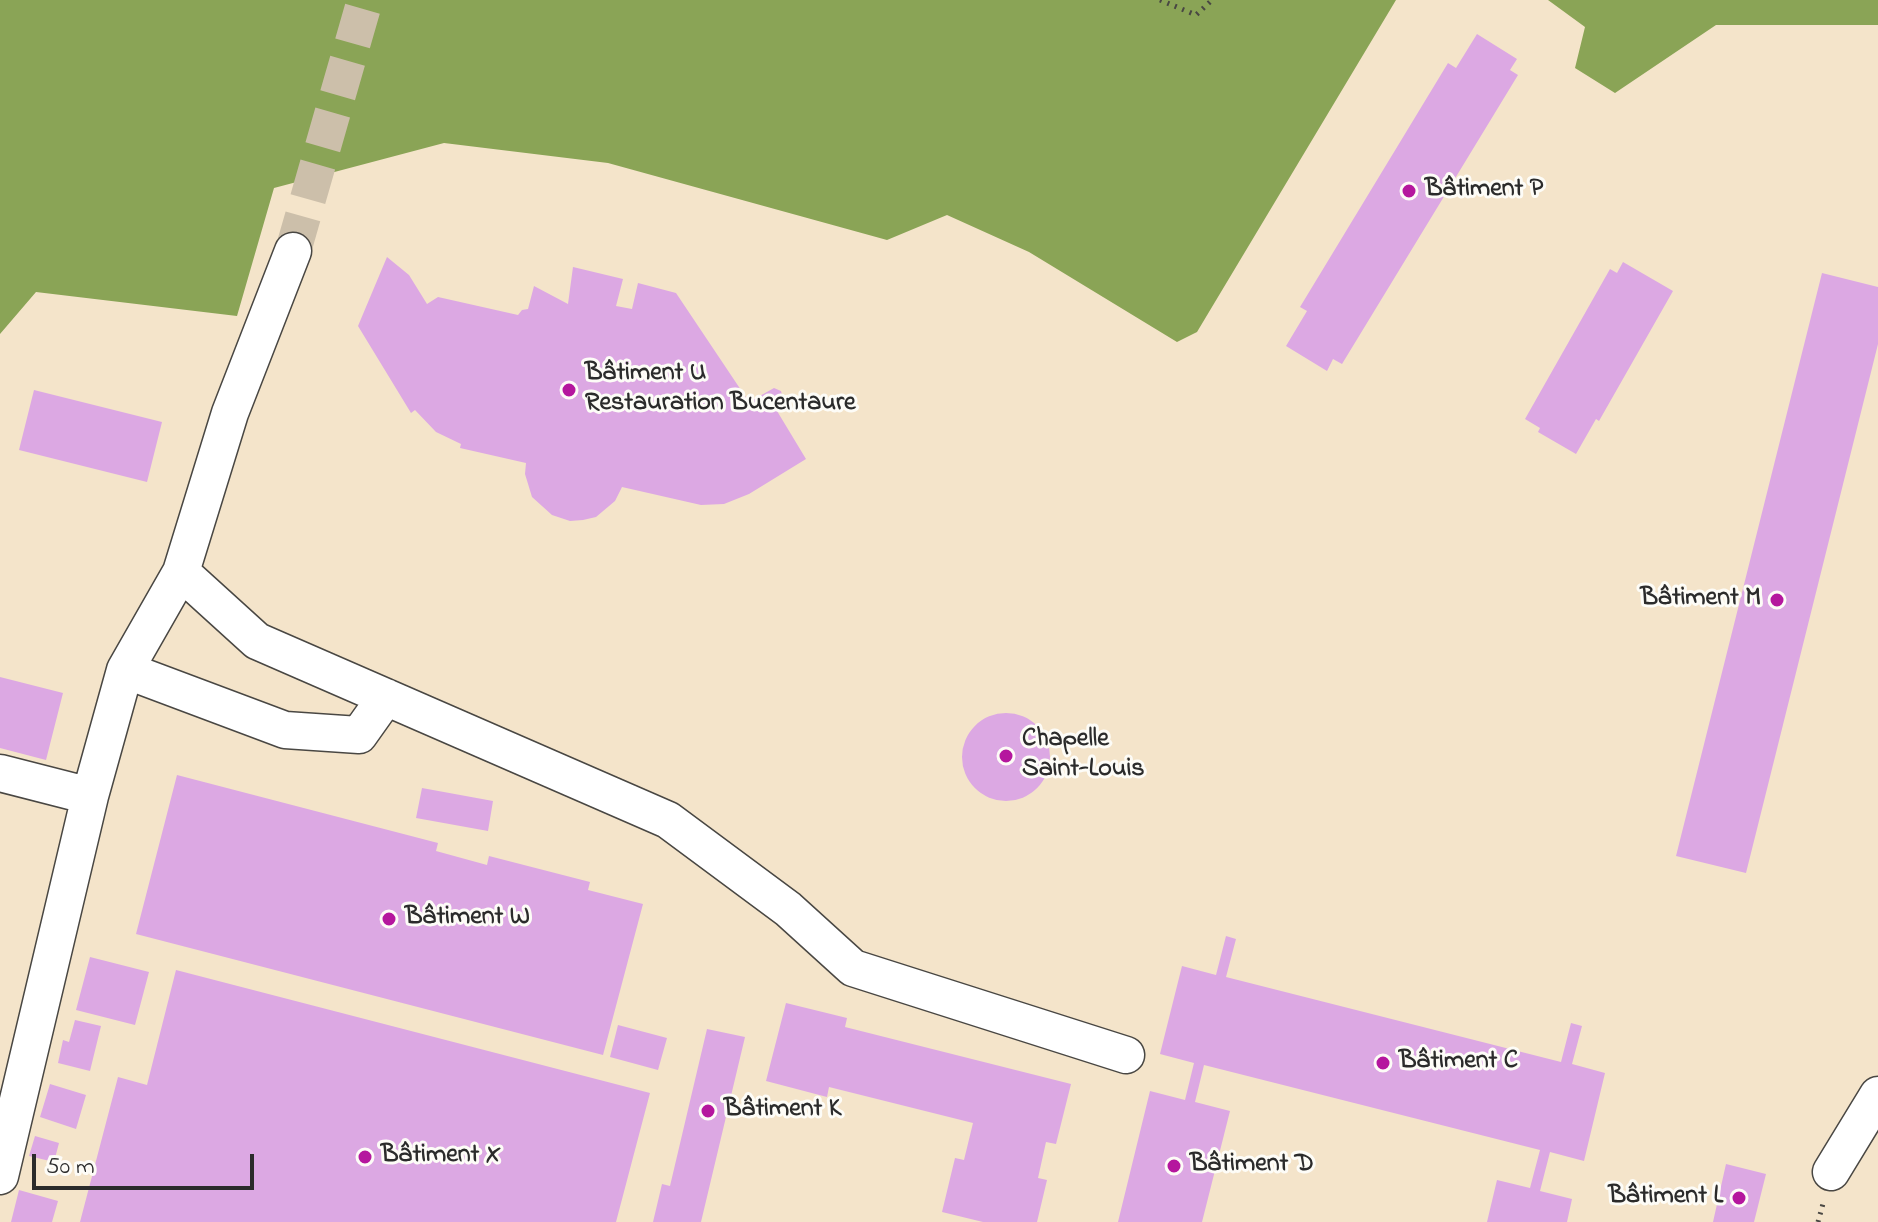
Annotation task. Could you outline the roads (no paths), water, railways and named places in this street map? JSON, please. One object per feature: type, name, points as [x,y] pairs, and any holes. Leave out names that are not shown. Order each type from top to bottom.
[{"type":"street","points":[[0,1176],[90,796],[125,670],[181,572],[230,413],[293,251]]},
{"type":"street","points":[[181,572],[257,641],[668,820],[788,909],[853,968],[1126,1055]]},
{"type":"street","points":[[125,670],[285,730],[359,735],[386,697]]},
{"type":"street","points":[[0,773],[90,796]]},
{"type":"street","points":[[1831,1172],[1878,1095]]},
{"type":"tunnel","points":[[293,251],[365,0]]},
{"type":"place","name":"Bâtiment P","points":[[1409,191]]},
{"type":"place","name":"Bâtiment U Restauration Bucentaure","points":[[569,390]]},
{"type":"place","name":"Bâtiment M","points":[[1777,600]]},
{"type":"place","name":"Chapelle Saint-Louis","points":[[1006,756]]},
{"type":"place","name":"Bâtiment W","points":[[389,919]]},
{"type":"place","name":"Bâtiment C","points":[[1383,1063]]},
{"type":"place","name":"Bâtiment K","points":[[708,1111]]},
{"type":"place","name":"Bâtiment X","points":[[365,1157]]},
{"type":"place","name":"Bâtiment D","points":[[1174,1166]]},
{"type":"place","name":"Bâtiment L","points":[[1739,1198]]}]
